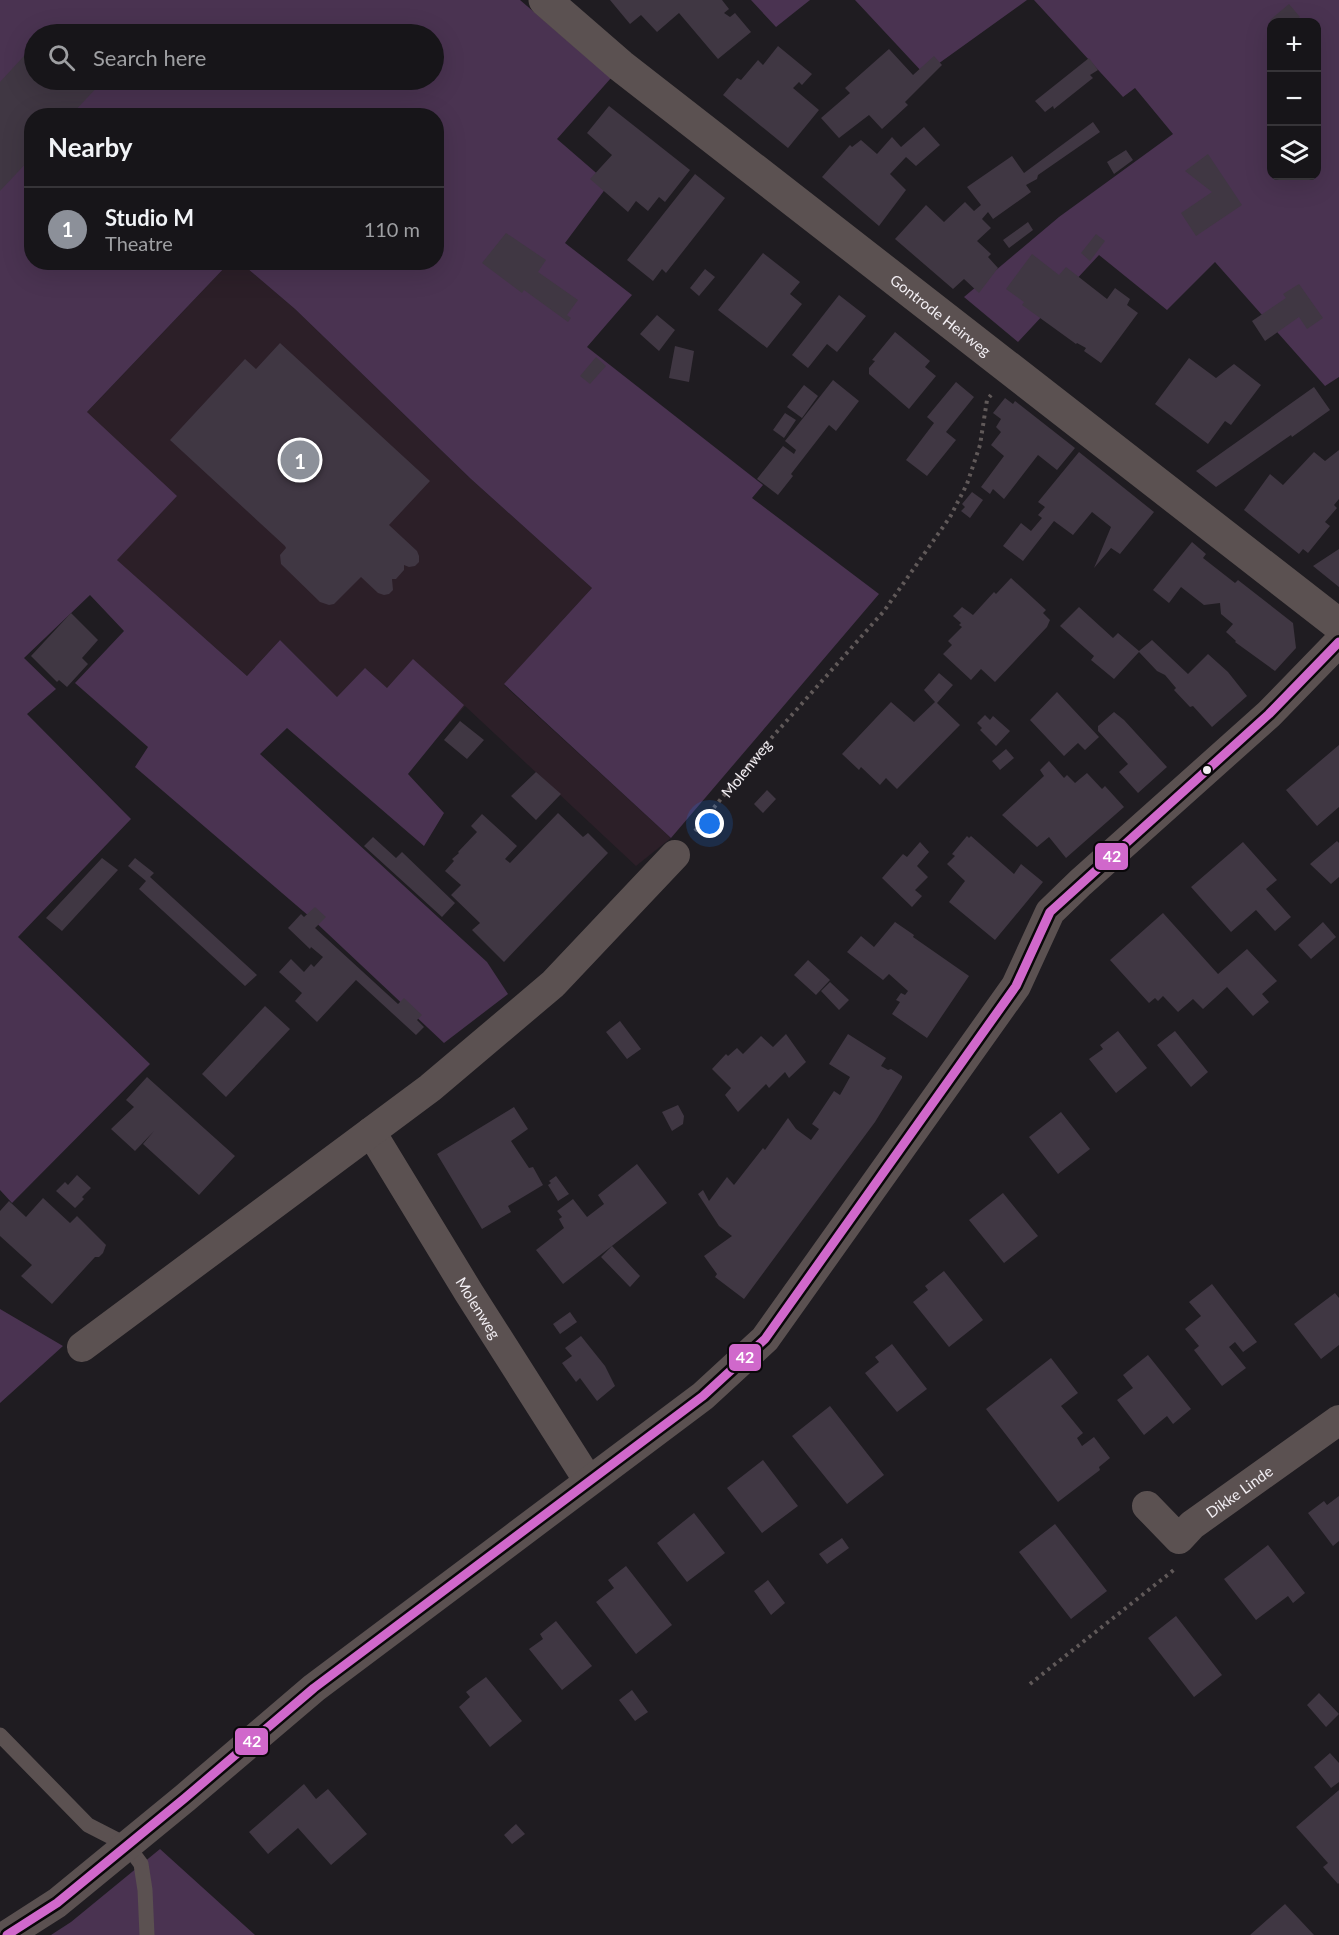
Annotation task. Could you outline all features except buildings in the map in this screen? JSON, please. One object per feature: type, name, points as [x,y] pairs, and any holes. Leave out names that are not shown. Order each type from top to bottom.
[{"type":"street","name":"Gontrode Heirweg","points":[[545,0],[621,66],[1339,625]]},
{"type":"street","points":[[7,1935],[57,1903],[314,1688],[588,1480],[703,1396],[765,1339],[1016,986],[1050,912],[1269,714],[1339,642]]},
{"type":"street","points":[[82,1347],[430,1088],[553,984],[675,855]]},
{"type":"street","name":"Molenweg","points":[[371,1132],[588,1480]]},
{"type":"street","name":"Dikke Linde","points":[[1147,1506],[1179,1539],[1192,1525],[1339,1420]]},
{"type":"lane","points":[[0,1735],[88,1825],[127,1845],[141,1864],[147,1935]]},
{"type":"path","name":"Molenweg","points":[[675,855],[759,752],[884,611],[950,517],[967,484],[980,445],[987,400],[1011,369]]},
{"type":"path","points":[[1030,1684],[1186,1560],[1192,1525]]},
{"type":"shaded area","points":[[0,0],[520,0],[611,78],[557,139],[609,184],[565,243],[632,295],[587,347],[763,485],[752,498],[879,594],[671,838],[504,684],[592,588],[471,479],[295,309],[249,270],[444,270],[444,108],[24,108],[24,270],[222,270],[87,412],[177,496],[117,560],[247,676],[280,640],[337,697],[365,668],[387,688],[413,659],[464,705],[408,774],[444,813],[424,846],[287,728],[260,754],[487,962],[508,994],[444,1043],[310,917],[135,767],[148,747],[75,683],[124,631],[90,595],[24,658],[56,689],[27,714],[131,819],[18,937],[150,1064],[12,1203],[0,1190]]},
{"type":"shaded area","points":[[751,0],[810,0],[776,27]]},
{"type":"shaded area","points":[[855,0],[1027,0],[924,74]]},
{"type":"shaded area","points":[[1034,0],[1339,0],[1339,377],[1325,386],[1215,262],[1167,310],[1099,255],[1018,342],[964,297],[1059,217],[1173,134],[1135,88],[1123,97]]},
{"type":"shaded area","points":[[222,270],[249,270],[295,309],[471,479],[592,588],[504,685],[671,838],[636,866],[465,706],[438,737],[366,669],[337,697],[280,640],[247,676],[122,565],[30,472]]},
{"type":"shaded area","points":[[0,1309],[63,1346],[0,1403]]},
{"type":"shaded area","points":[[160,1849],[255,1935],[51,1935],[71,1922]]},
{"type":"transit line","name":"42","points":[[7,1935],[57,1903],[314,1688],[703,1396],[765,1339],[1016,986],[1050,912],[1269,714],[1339,642]]},
{"type":"place","name":"Studio M","points":[[300,460]]}]
